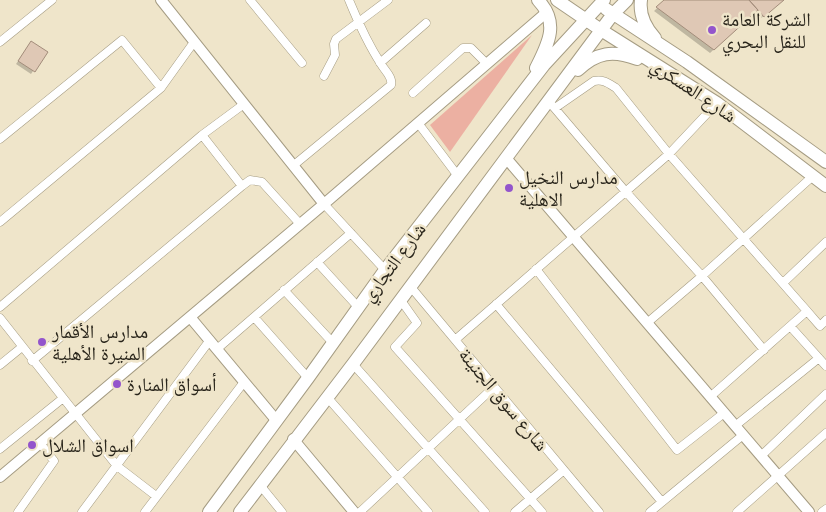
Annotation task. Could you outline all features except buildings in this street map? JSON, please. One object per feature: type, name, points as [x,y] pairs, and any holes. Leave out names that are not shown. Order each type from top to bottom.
[{"type":"main road","points":[[521,96],[547,44],[550,27],[547,12],[538,0]]},
{"type":"main road","name":"شارع العسكري","points":[[557,0],[717,103],[826,186]]},
{"type":"main road","name":"شارع التجاري","points":[[240,512],[506,158],[551,105],[561,84],[613,14],[627,0]]},
{"type":"main road","points":[[641,0],[643,20],[650,32],[658,42],[687,62]]},
{"type":"main road","name":"شارع العسكري","points":[[598,1],[613,14],[687,62],[826,162]]},
{"type":"main road","name":"شارع التجاري","points":[[208,512],[333,344],[385,270],[544,65],[586,19],[598,1]]},
{"type":"main road","points":[[561,84],[589,61],[607,54],[622,54],[660,67]]},
{"type":"street","points":[[0,42],[52,0]]},
{"type":"street","points":[[161,0],[324,204],[385,270]]},
{"type":"street","points":[[250,0],[302,63]]},
{"type":"street","points":[[294,166],[391,85],[391,79],[380,63],[358,22],[349,0]]},
{"type":"street","points":[[324,76],[335,55],[334,44],[336,39],[388,0]]},
{"type":"street","points":[[0,477],[324,204],[547,12]]},
{"type":"street","points":[[380,63],[426,23]]},
{"type":"street","points":[[0,139],[122,40],[161,88]]},
{"type":"street","points":[[0,222],[161,88],[194,42]]},
{"type":"street","points":[[413,93],[463,48],[471,48],[487,64]]},
{"type":"street","points":[[764,350],[702,276],[551,105],[588,84],[600,80],[616,88],[669,154],[807,312],[820,326],[826,320]]},
{"type":"street","points":[[455,340],[669,154],[717,103]]},
{"type":"street","points":[[0,307],[202,134],[244,104]]},
{"type":"street","points":[[418,124],[458,176]]},
{"type":"street","points":[[202,134],[242,186]]},
{"type":"street","points":[[506,158],[809,512]]},
{"type":"street","points":[[647,323],[813,176]]},
{"type":"street","points":[[32,361],[250,180],[262,182],[300,224]]},
{"type":"street","points":[[217,349],[351,233]]},
{"type":"street","points":[[783,284],[826,242]]},
{"type":"street","points":[[317,262],[359,308]]},
{"type":"street","points":[[536,269],[678,450],[724,413]]},
{"type":"street","name":"شارع سوق الجنينة","points":[[410,286],[599,512]]},
{"type":"street","points":[[284,290],[333,344]]},
{"type":"street","points":[[400,299],[417,323],[395,347],[542,512]]},
{"type":"street","points":[[496,304],[662,502]]},
{"type":"street","points":[[710,397],[807,312]]},
{"type":"street","points":[[190,317],[276,420]]},
{"type":"street","points":[[254,317],[308,378]]},
{"type":"street","points":[[0,318],[62,399],[117,466],[156,496]]},
{"type":"street","points":[[790,326],[826,366]]},
{"type":"street","points":[[82,512],[210,340]]},
{"type":"street","points":[[0,365],[22,347]]},
{"type":"street","points":[[735,426],[818,358]]},
{"type":"street","points":[[353,364],[485,512]]},
{"type":"street","points":[[145,512],[244,382]]},
{"type":"street","points":[[360,512],[494,387]]},
{"type":"street","points":[[761,456],[826,394]]},
{"type":"street","points":[[327,397],[428,512]]},
{"type":"street","points":[[0,449],[62,399]]},
{"type":"street","points":[[738,512],[826,433]]},
{"type":"street","points":[[650,512],[743,435]]},
{"type":"street","points":[[293,440],[354,512]]},
{"type":"street","points":[[18,512],[54,461],[40,443]]},
{"type":"street","points":[[515,512],[564,470]]},
{"type":"street","points":[[260,485],[282,512]]},
{"type":"street","points":[[822,512],[826,509]]},
{"type":"shaded area","points":[[532,35],[450,152],[430,125]]},
{"type":"place","name":"الشركة العامة للنقل البحري","points":[[712,30]]},
{"type":"place","name":"مدارس النخيل الاهلية","points":[[509,188]]},
{"type":"place","name":"مدارس الأقمار المنيرة الأهلية","points":[[42,342]]},
{"type":"place","name":"أسواق المنارة","points":[[117,384]]},
{"type":"place","name":"اسواق الشلال","points":[[32,445]]}]
